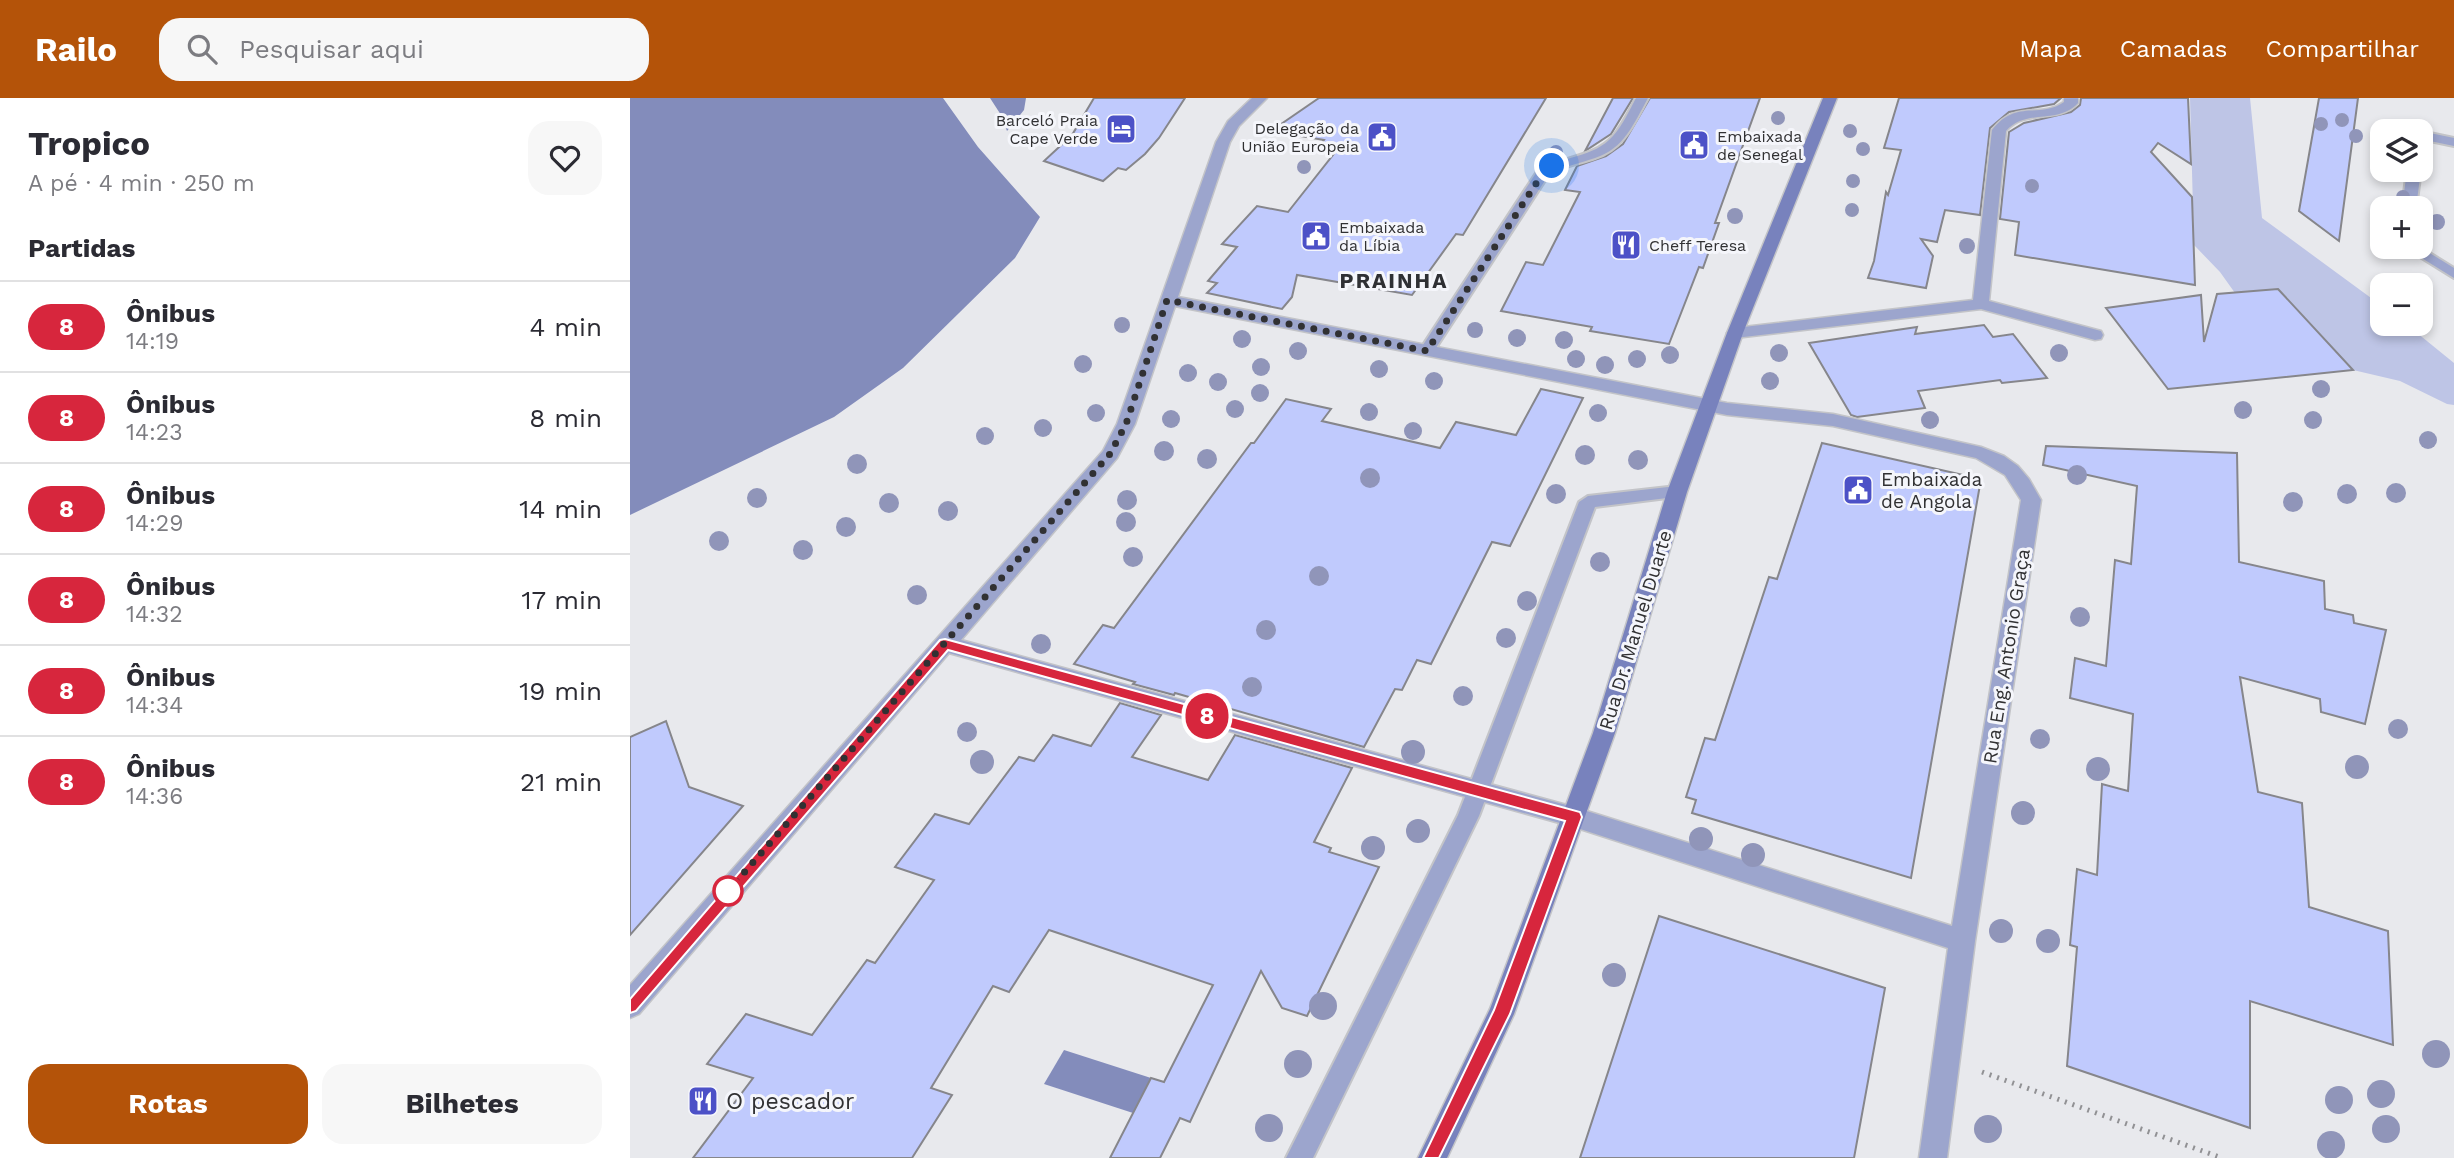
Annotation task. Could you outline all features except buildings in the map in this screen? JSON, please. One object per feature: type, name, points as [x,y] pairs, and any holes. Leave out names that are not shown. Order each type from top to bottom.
[{"type":"street","points":[[630,1005],[1110,454],[1126,424],[1223,142],[1234,124],[1260,98]]},
{"type":"street","name":"Rua Dr. Manuel Duarte","points":[[1432,1158],[1501,1014],[1604,733],[1677,492],[1735,333],[1830,98]]},
{"type":"street","points":[[1981,304],[1999,130],[2004,121],[2016,114],[2061,110],[2071,103],[2071,98]]},
{"type":"street","name":"Rua Eng. Antonio Graça","points":[[1167,300],[1748,413],[1833,420],[1980,453],[2000,460],[2026,486],[2031,500],[1962,942],[1933,1158]]},
{"type":"street","points":[[1735,333],[1981,304],[2095,335]]},
{"type":"street","points":[[945,644],[1574,817],[1962,942]]},
{"type":"lane","points":[[1427,351],[1543,173],[1563,161],[1595,154],[1614,143],[1642,98]]},
{"type":"lane","points":[[2433,138],[2454,142]]},
{"type":"lane","points":[[2430,259],[2454,274]]},
{"type":"lane","points":[[1299,1158],[1479,790],[1588,502],[1677,492]]},
{"type":"path","points":[[1989,1074],[2222,1158]]},
{"type":"shaded area","points":[[630,98],[943,98],[978,147],[1040,217],[1015,258],[903,368],[834,417],[630,515]]},
{"type":"shaded area","points":[[990,98],[1026,98],[1024,110],[1007,131],[1001,115]]},
{"type":"shaded area","points":[[2190,98],[2250,98],[2262,218],[2370,297],[2370,336],[2421,336],[2454,363],[2454,405],[2400,381],[2353,370],[2278,289],[2235,293],[2220,272],[2194,245]]},
{"type":"shaded area","points":[[1064,1050],[1151,1078],[1133,1113],[1044,1084]]},
{"type":"bus line","name":"8","points":[[630,1005],[945,644],[1574,817],[1501,1014],[1432,1158]]},
{"type":"place","name":"Barceló Praia Cape Verde","points":[[1121,129]]},
{"type":"place","name":"Delegação da União Europeia","points":[[1382,137]]},
{"type":"place","name":"Embaixada de Senegal","points":[[1694,145]]},
{"type":"place","name":"Embaixada da Líbia","points":[[1316,236]]},
{"type":"place","name":"Cheff Teresa","points":[[1626,245]]},
{"type":"place","name":"Embaixada de Angola","points":[[1858,490]]},
{"type":"place","name":"O pescador","points":[[703,1101]]},
{"type":"district","name":"PRAINHA","points":[[1394,281]]},
{"type":"route","points":[[728,891],[1110,454],[1126,424],[1167,300],[1427,351],[1543,173],[1552,166]]}]
